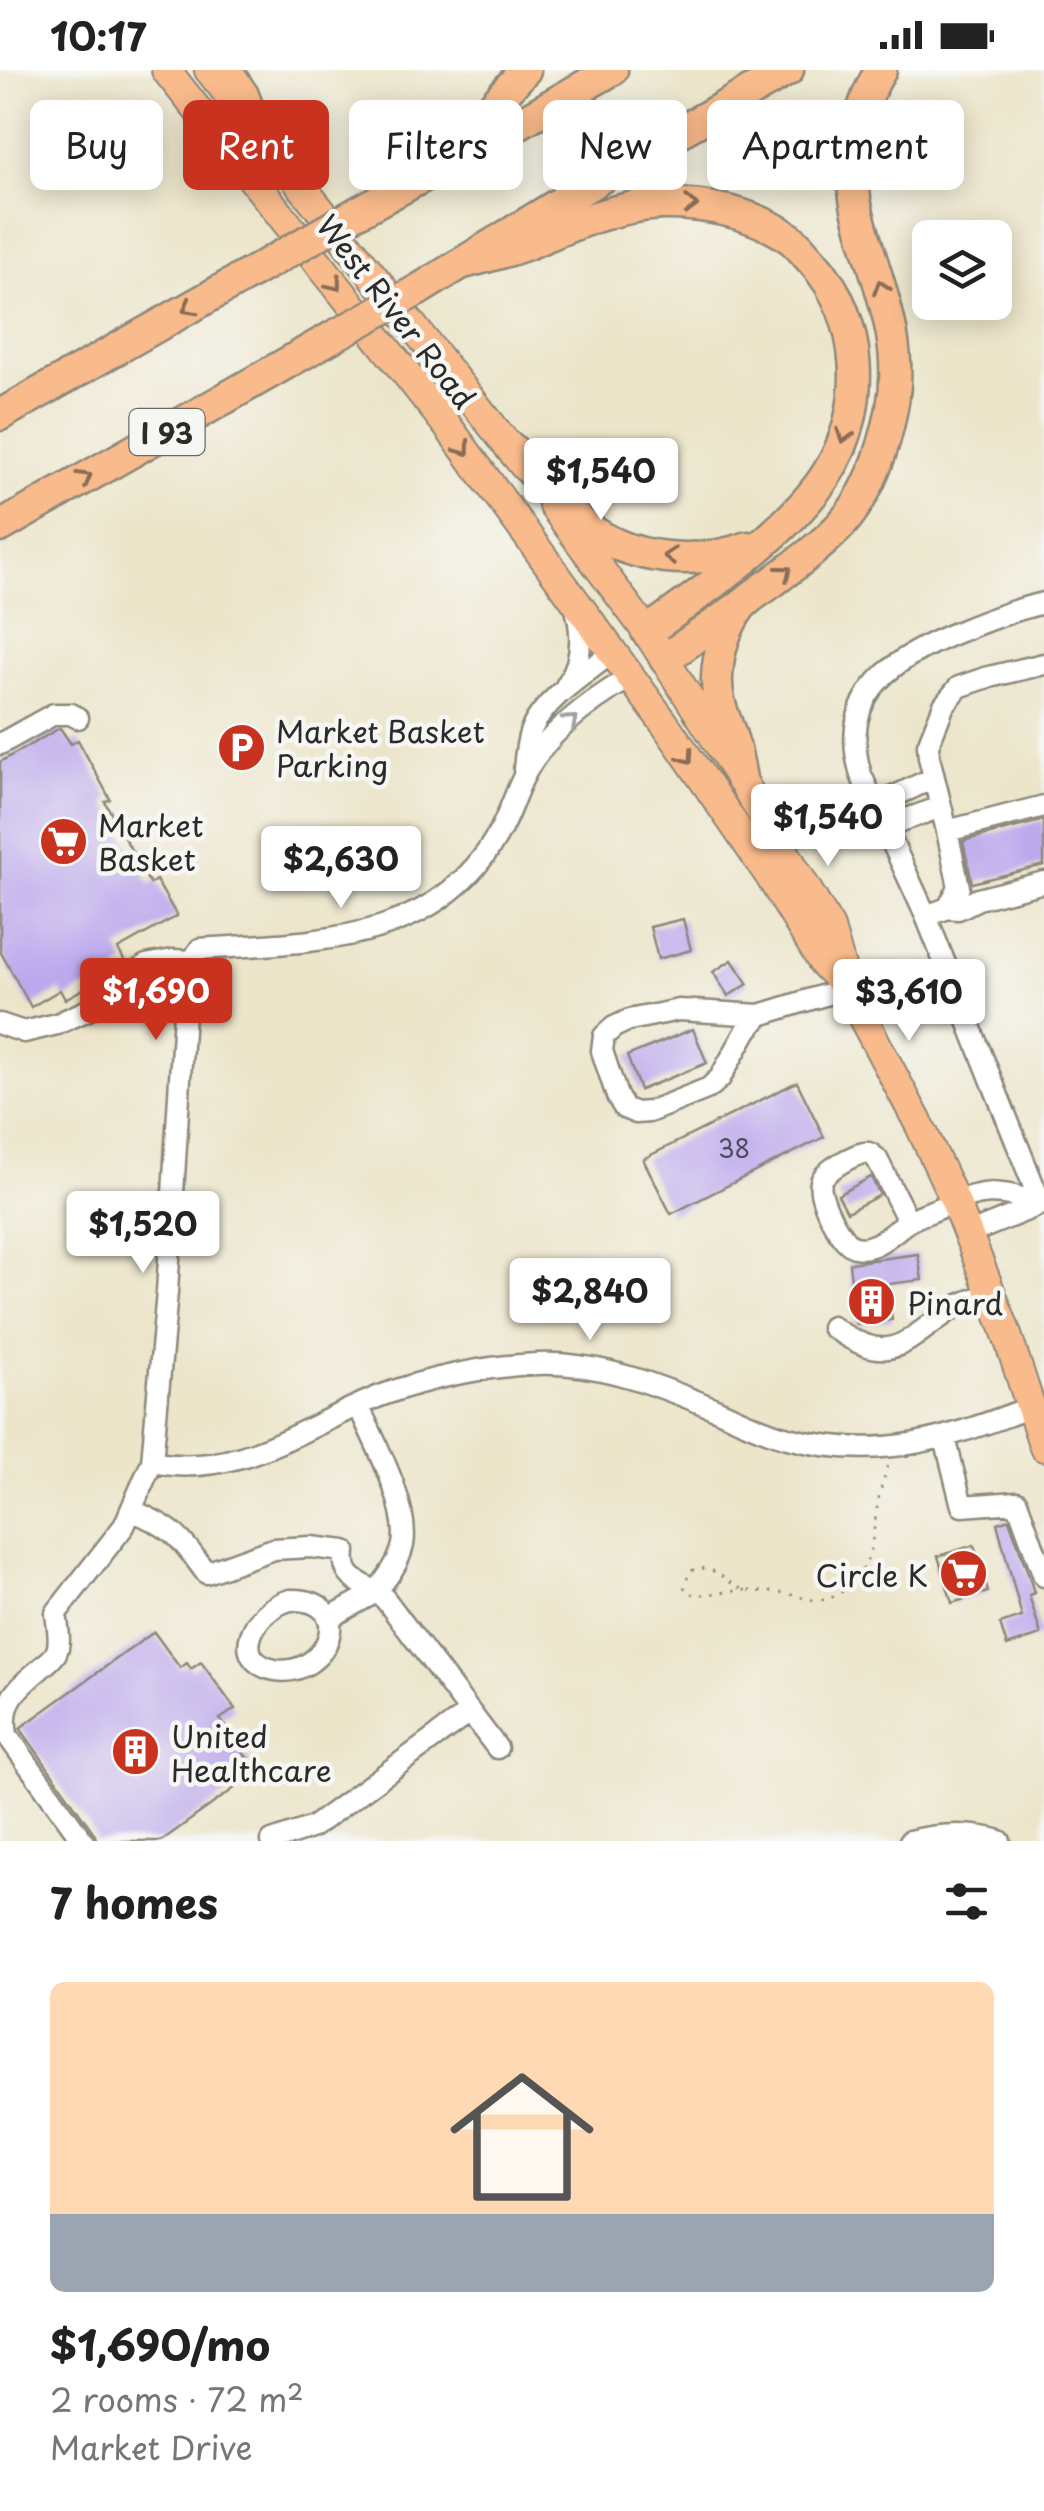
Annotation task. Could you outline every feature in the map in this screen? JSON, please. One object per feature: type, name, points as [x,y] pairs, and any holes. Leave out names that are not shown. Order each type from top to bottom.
[{"type":"highway","points":[[226,70],[244,100]]},
{"type":"highway","points":[[358,212],[396,170],[486,113],[525,70]]},
{"type":"highway","points":[[0,415],[612,70]]},
{"type":"highway","name":"I 93","points":[[0,526],[418,290],[620,166],[788,70]]},
{"type":"highway","points":[[665,659],[802,559],[841,524],[868,488],[881,454],[893,405],[891,320],[856,206],[854,162],[860,120],[881,70]]},
{"type":"highway","points":[[460,264],[522,246],[595,216],[660,204],[707,206],[755,219],[793,240],[834,291],[844,313],[854,358],[853,406],[840,450],[828,472],[798,509],[765,540],[647,632]]},
{"type":"highway","points":[[511,448],[586,526],[606,540],[632,550],[694,558],[736,551],[765,540]]},
{"type":"highway","points":[[741,779],[734,742],[722,716],[717,675],[727,630],[743,604]]},
{"type":"main road","name":"West River Road","points":[[166,70],[446,424],[631,677],[769,875],[823,963],[847,988]]},
{"type":"main road","name":"West River Road","points":[[209,70],[232,100]]},
{"type":"main road","name":"West River Road","points":[[304,190],[511,448],[647,632],[830,928],[847,988],[955,1201],[992,1293],[1044,1447]]},
{"type":"main road","points":[[613,652],[647,632]]},
{"type":"main road","points":[[631,677],[665,659]]},
{"type":"street","points":[[563,692],[575,671],[581,638],[577,610],[569,594]]},
{"type":"street","points":[[1042,1203],[926,916],[857,762],[856,734],[863,707],[891,666],[930,643],[1044,603]]},
{"type":"street","points":[[82,1841],[7,1735],[4,1720],[8,1703],[21,1684],[55,1656],[56,1613],[133,1511],[152,1462],[185,997],[192,961],[200,949],[343,936],[430,907],[460,884],[488,852],[523,777],[532,727],[563,692],[613,652]]},
{"type":"street","points":[[948,908],[959,887],[928,745],[950,695],[959,687],[1044,664]]},
{"type":"street","points":[[523,777],[572,719],[631,677]]},
{"type":"street","points":[[0,744],[54,714],[62,712],[78,718]]},
{"type":"street","points":[[876,804],[933,778]]},
{"type":"street","points":[[886,826],[941,806]]},
{"type":"street","points":[[946,830],[1044,806]]},
{"type":"street","points":[[926,916],[1044,882]]},
{"type":"street","points":[[0,1024],[24,1032],[57,1024],[88,1010],[146,964],[192,961]]},
{"type":"street","points":[[760,1015],[720,1078],[709,1088],[649,1112],[636,1113],[624,1108],[602,1051],[604,1036],[614,1027],[679,1010],[760,1015],[847,988]]},
{"type":"street","points":[[908,1222],[872,1154],[864,1153],[822,1177],[822,1197],[844,1242],[854,1248],[872,1246],[908,1222],[987,1192],[1042,1203]]},
{"type":"street","points":[[968,1234],[1042,1203]]},
{"type":"street","points":[[832,1328],[868,1348],[904,1344],[958,1306],[992,1293]]},
{"type":"street","points":[[152,1462],[204,1466],[233,1460],[259,1453],[358,1405],[412,1385],[530,1364],[554,1363],[606,1371],[787,1438],[839,1446],[919,1444],[1031,1408]]},
{"type":"street","points":[[329,1618],[376,1592],[400,1554],[404,1527],[396,1494],[358,1405]]},
{"type":"street","points":[[945,1438],[962,1506],[1018,1502],[1044,1576]]},
{"type":"street","points":[[133,1511],[158,1522],[182,1540],[206,1574],[273,1550],[345,1551],[346,1571],[386,1599],[497,1748]]},
{"type":"street","points":[[272,1841],[313,1827],[470,1712]]},
{"type":"street","points":[[910,1841],[958,1835],[1000,1841]]},
{"type":"path","points":[[746,1590],[705,1568],[690,1571],[684,1587],[696,1595],[767,1590],[825,1600],[834,1598],[856,1580],[870,1555],[877,1504],[894,1447]]},
{"type":"building","name":"Market Basket","points":[[60,728],[71,744],[78,740],[110,799],[105,802],[150,884],[156,880],[177,916],[118,949],[126,963],[117,970],[65,999],[60,990],[31,1007],[0,951],[0,762]]},
{"type":"building","points":[[1044,820],[1044,865],[972,883],[963,841]]},
{"type":"building","points":[[683,919],[691,950],[658,959],[650,927]]},
{"type":"building","points":[[732,960],[748,984],[728,996],[713,972]]},
{"type":"building","points":[[693,1029],[707,1063],[640,1090],[627,1056]]},
{"type":"building","points":[[797,1082],[824,1137],[671,1214],[643,1159]]},
{"type":"building","points":[[871,1177],[880,1195],[847,1212],[838,1195]]},
{"type":"building","name":"Pinard","points":[[918,1254],[922,1280],[888,1284],[892,1320],[856,1324],[849,1263]]},
{"type":"building","points":[[1009,1519],[1034,1593],[1029,1595],[1041,1635],[1007,1646],[1000,1624],[1022,1617],[997,1523]]},
{"type":"building","name":"Circle K","points":[[974,1545],[988,1592],[952,1603],[938,1556]]},
{"type":"building","name":"United Healthcare","points":[[154,1632],[180,1668],[187,1663],[191,1669],[201,1662],[235,1709],[220,1719],[257,1772],[161,1841],[97,1841],[20,1728]]},
{"type":"place","name":"Market Basket Parking","points":[[241,747]]},
{"type":"place","name":"Market Basket","points":[[63,841]]},
{"type":"place","name":"Pinard","points":[[872,1302]]},
{"type":"place","name":"Circle K","points":[[963,1574]]},
{"type":"place","name":"United Healthcare","points":[[136,1752]]}]
